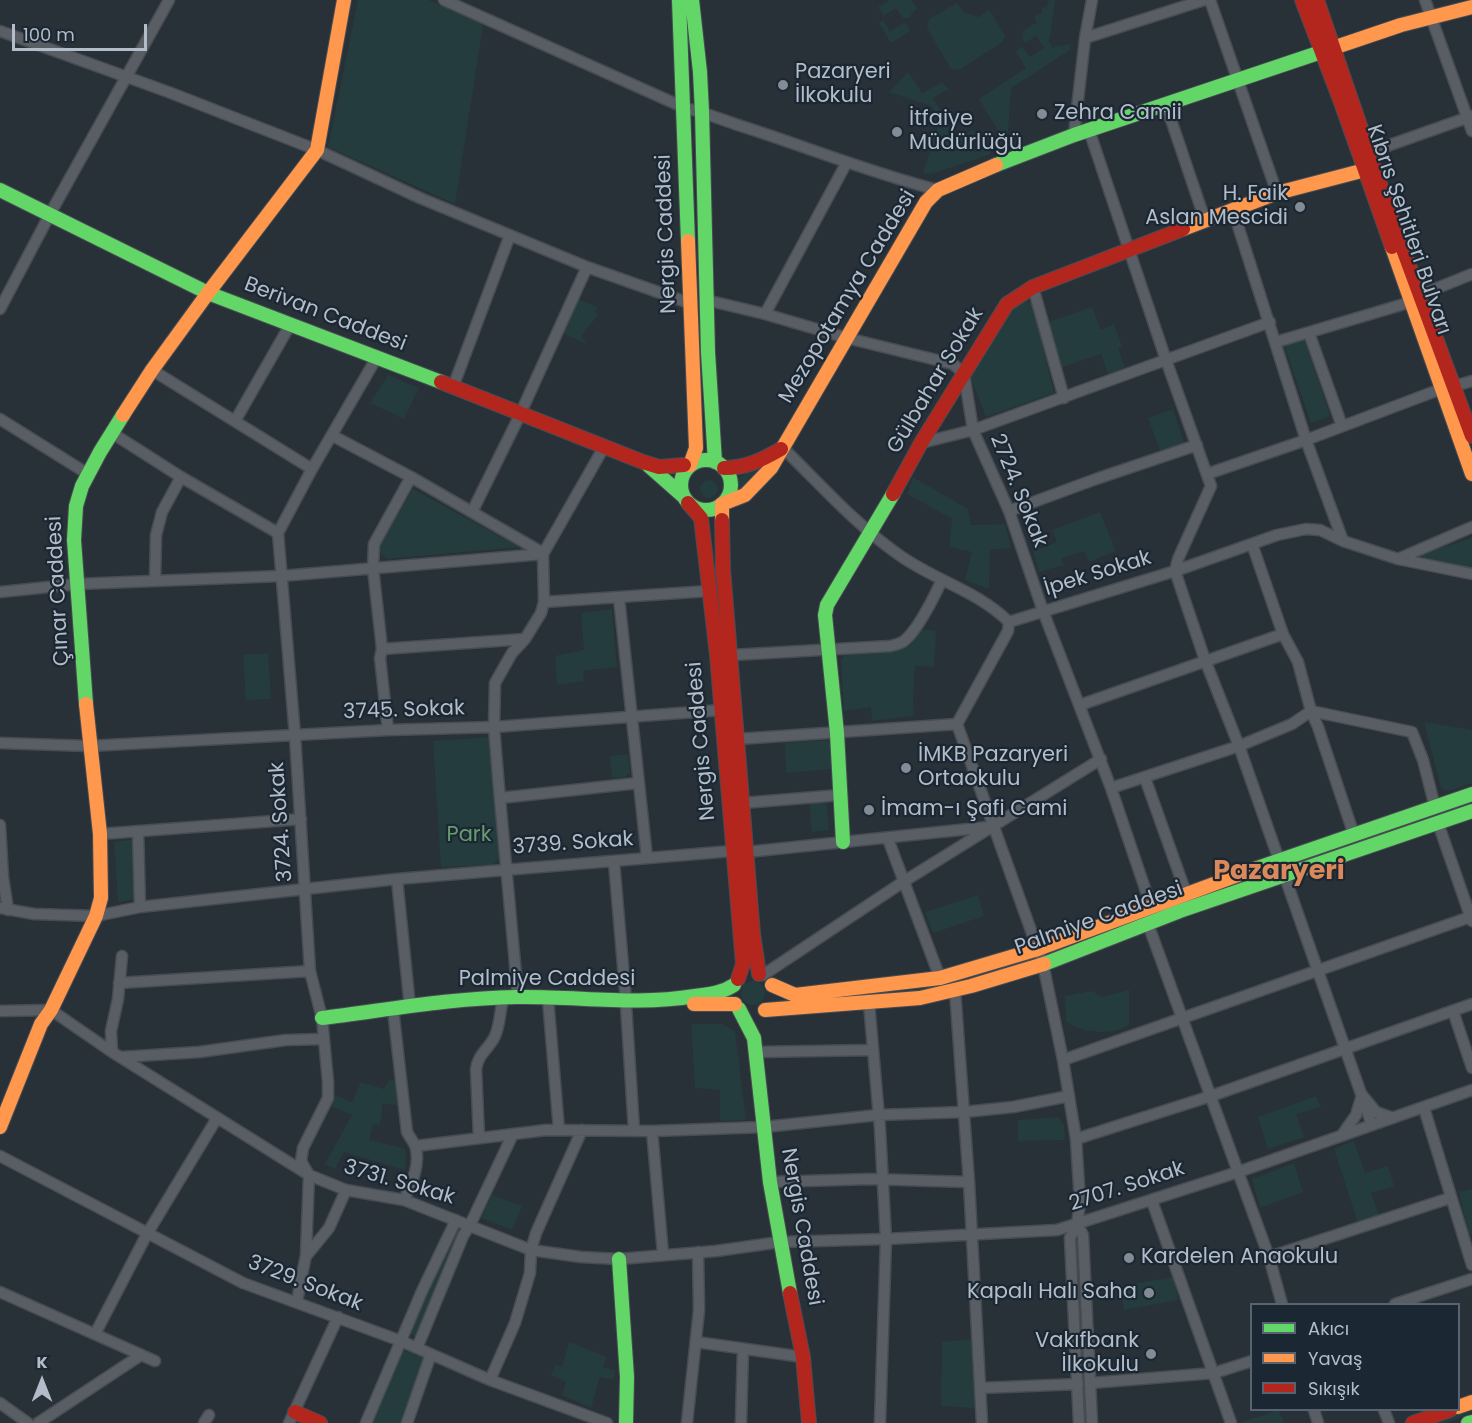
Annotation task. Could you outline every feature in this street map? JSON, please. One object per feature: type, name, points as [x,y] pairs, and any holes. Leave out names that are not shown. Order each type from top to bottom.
[{"type":"main road","name":"Çınar Caddesi","points":[[1,1122],[41,1024],[51,1010],[96,916],[101,898],[99,834],[89,746],[74,540],[76,506],[82,486],[152,370],[317,150],[344,0]]},
{"type":"main road","name":"Nergis Caddesi","points":[[679,0],[685,108],[689,303],[696,448],[690,465]]},
{"type":"main road","name":"Nergis Caddesi","points":[[692,0],[702,112],[706,300],[720,465]]},
{"type":"main road","name":"Kıbrıs Şehitleri Bulvarı","points":[[1302,0],[1329,51],[1370,152],[1416,299]]},
{"type":"main road","name":"Kıbrıs Şehitleri Bulvarı","points":[[1317,0],[1329,51],[1365,170],[1416,299],[1447,387],[1472,474]]},
{"type":"main road","name":"Mezopotamya Caddesi","points":[[722,504],[745,495],[771,468],[926,202],[938,190],[1007,160],[1074,135],[1432,16],[1472,7]]},
{"type":"main road","name":"Gülbahar Sokak","points":[[843,842],[837,733],[825,615],[827,605],[871,534],[921,443],[1007,304],[1023,291],[1205,220],[1277,194],[1365,170]]},
{"type":"main road","name":"Berivan Caddesi","points":[[0,190],[208,293],[643,462]]},
{"type":"main road","name":"Kıbrıs Şehitleri Bulvarı","points":[[1447,387],[1472,436]]},
{"type":"main road","points":[[643,462],[658,467],[690,465],[706,460],[742,469],[783,448]]},
{"type":"main road","points":[[643,462],[686,500],[704,510],[722,504],[730,494],[730,478],[720,465]]},
{"type":"main road","points":[[686,500],[681,488],[681,480],[690,465]]},
{"type":"main road","name":"Nergis Caddesi","points":[[686,500],[701,518],[710,591],[743,964],[736,982]]},
{"type":"main road","name":"Nergis Caddesi","points":[[722,504],[723,569],[732,655],[753,934],[765,978]]},
{"type":"main road","name":"Palmiye Caddesi","points":[[765,978],[795,995],[940,978],[1038,949],[1186,893],[1472,794]]},
{"type":"main road","name":"Palmiye Caddesi","points":[[764,1011],[920,999],[955,990],[1042,964],[1284,875],[1472,811]]},
{"type":"main road","points":[[749,973],[765,978],[773,999],[764,1011],[754,1045],[732,991],[736,982],[749,973]]},
{"type":"main road","name":"Palmiye Caddesi","points":[[665,1001],[724,992],[736,982]]},
{"type":"main road","name":"Palmiye Caddesi","points":[[322,1018],[393,1010],[441,1001],[518,997],[626,1002],[665,1001],[737,1007]]},
{"type":"main road","points":[[737,1007],[752,1014],[764,1011]]},
{"type":"main road","name":"Nergis Caddesi","points":[[754,1045],[770,1182],[803,1357],[809,1423]]},
{"type":"main road","points":[[620,1259],[627,1377],[626,1423]]},
{"type":"main road","points":[[1413,1423],[1447,1411]]},
{"type":"main road","points":[[292,1418],[320,1423]]},
{"type":"street","points":[[0,309],[169,0]]},
{"type":"street","points":[[444,0],[685,108],[882,175],[938,190]]},
{"type":"street","points":[[1074,135],[1085,38],[1092,0]]},
{"type":"street","points":[[1085,38],[1204,0]]},
{"type":"street","points":[[1210,0],[1277,194]]},
{"type":"street","points":[[1425,0],[1470,116],[1472,131]]},
{"type":"street","points":[[0,31],[317,150],[420,198],[587,267],[689,303]]},
{"type":"street","points":[[1166,105],[1205,220]]},
{"type":"street","points":[[1370,152],[1470,116]]},
{"type":"street","points":[[1089,130],[1211,486],[1178,559],[1175,571],[1372,1125]]},
{"type":"street","points":[[765,314],[847,162]]},
{"type":"street","points":[[1233,210],[1306,440],[1343,541]]},
{"type":"street","points":[[453,387],[510,235]]},
{"type":"street","points":[[472,512],[521,413],[587,267]]},
{"type":"street","points":[[1276,342],[1416,299],[1472,274]]},
{"type":"street","points":[[1033,287],[1064,398]]},
{"type":"street","points":[[706,300],[953,364],[964,374]]},
{"type":"street","points":[[921,443],[973,430],[1270,322]]},
{"type":"street","points":[[235,421],[290,325]]},
{"type":"street","points":[[1309,333],[1342,426]]},
{"type":"street","points":[[112,433],[181,477],[278,533],[377,357]]},
{"type":"street","points":[[152,370],[312,469]]},
{"type":"street","name":"2724. Sokak","points":[[964,374],[973,430],[1009,511],[1043,611],[1101,759],[1151,906]]},
{"type":"street","points":[[1207,474],[1447,387],[1472,381]]},
{"type":"street","points":[[0,419],[88,474]]},
{"type":"street","points":[[333,436],[411,477],[543,554]]},
{"type":"street","points":[[1009,511],[1096,479],[1197,446]]},
{"type":"street","points":[[518,997],[494,727],[495,683],[512,653],[525,639],[541,613],[544,602],[543,554],[604,447]]},
{"type":"street","points":[[783,448],[871,534],[903,558],[987,602],[1009,621],[1008,631],[957,724],[1038,949],[1063,1060],[1076,1139],[1080,1202],[1077,1224],[1070,1238],[1079,1423]]},
{"type":"street","points":[[155,581],[156,535],[162,512],[181,477]]},
{"type":"street","points":[[388,730],[380,658],[382,649],[374,568],[374,544],[411,477]]},
{"type":"street","points":[[1398,559],[1472,527]]},
{"type":"street","name":"İpek Sokak","points":[[1009,621],[1175,571],[1277,535],[1306,529],[1320,530],[1343,541],[1398,559],[1472,574]]},
{"type":"street","name":"3724. Sokak","points":[[278,533],[295,736],[310,971],[322,1018],[328,1098],[303,1148],[302,1161],[309,1175],[306,1255],[297,1301]]},
{"type":"street","points":[[1252,544],[1283,634],[1298,662],[1311,711],[1354,835]]},
{"type":"street","points":[[0,592],[77,584],[281,576],[543,554]]},
{"type":"street","points":[[732,655],[890,646],[903,642],[924,615],[942,580]]},
{"type":"street","points":[[544,602],[710,591]]},
{"type":"street","points":[[619,598],[647,858]]},
{"type":"street","points":[[1080,705],[1283,634]]},
{"type":"street","points":[[382,649],[525,639]]},
{"type":"street","name":"3745. Sokak","points":[[0,743],[89,746],[388,730],[494,727],[720,710]]},
{"type":"street","points":[[1111,788],[1239,746],[1292,724],[1311,711],[1412,732],[1423,760],[1435,807]]},
{"type":"street","points":[[738,739],[957,724]]},
{"type":"street","points":[[765,978],[903,882],[1101,759]]},
{"type":"street","points":[[1145,778],[1186,893]]},
{"type":"street","points":[[500,798],[638,783]]},
{"type":"street","points":[[743,803],[840,795]]},
{"type":"street","points":[[99,834],[301,819]]},
{"type":"street","points":[[1063,1060],[1471,919],[1438,823]]},
{"type":"street","points":[[0,825],[4,909]]},
{"type":"street","points":[[747,852],[993,827]]},
{"type":"street","points":[[138,831],[140,907]]},
{"type":"street","points":[[888,839],[940,978]]},
{"type":"street","name":"3739. Sokak","points":[[4,909],[34,914],[96,916],[140,907],[397,879],[732,851]]},
{"type":"street","points":[[614,861],[634,1130]]},
{"type":"street","points":[[397,879],[410,1007]]},
{"type":"street","points":[[1148,924],[1269,1257],[1281,1303]]},
{"type":"street","points":[[122,956],[118,999],[111,1031],[116,1055],[199,1052],[285,1040],[323,1039]]},
{"type":"street","points":[[119,983],[310,971]]},
{"type":"street","points":[[955,990],[969,1182],[982,1423]]},
{"type":"street","points":[[479,1137],[477,1060],[490,1046],[496,1034],[503,999]]},
{"type":"street","points":[[548,999],[559,1130]]},
{"type":"street","points":[[869,1003],[886,1239],[880,1423]]},
{"type":"street","points":[[1076,1139],[1211,1095],[1472,1004]]},
{"type":"street","points":[[0,1011],[51,1010]]},
{"type":"street","name":"3731. Sokak","points":[[51,1010],[116,1055],[309,1175],[346,1190],[404,1200],[531,1250],[581,1257],[620,1259],[780,1242]]},
{"type":"street","points":[[393,1010],[407,1132],[410,1140],[416,1146],[417,1158],[415,1173],[404,1200]]},
{"type":"street","points":[[1453,1011],[1472,1068]]},
{"type":"street","points":[[754,1045],[873,1050]]},
{"type":"street","name":"2707. Sokak","points":[[780,1242],[1057,1230],[1238,1172],[1472,1090]]},
{"type":"street","points":[[416,1146],[479,1137],[559,1130],[652,1131],[764,1127],[878,1115],[964,1112],[1013,1107],[1069,1095]]},
{"type":"street","points":[[1362,1095],[1376,1112],[1393,1118]]},
{"type":"street","points":[[1342,1135],[1356,1115],[1362,1095]]},
{"type":"street","points":[[1424,1108],[1472,1265]]},
{"type":"street","points":[[94,1334],[147,1234],[217,1118]]},
{"type":"street","points":[[490,1380],[515,1323],[530,1273],[531,1250],[582,1130]]},
{"type":"street","points":[[652,1131],[663,1254]]},
{"type":"street","points":[[417,1348],[463,1236],[513,1134]]},
{"type":"street","name":"3729. Sokak","points":[[0,1156],[243,1283],[297,1301],[401,1341],[490,1380],[607,1423]]},
{"type":"street","points":[[770,1182],[883,1180],[969,1182]]},
{"type":"street","points":[[306,1255],[329,1228],[346,1190]]},
{"type":"street","points":[[1269,1257],[1450,1197]]},
{"type":"street","points":[[1152,1200],[1231,1423]]},
{"type":"street","points":[[366,1423],[456,1220]]},
{"type":"street","points":[[1077,1224],[1083,1235],[1092,1423]]},
{"type":"street","points":[[687,1423],[699,1310],[698,1252]]},
{"type":"street","points":[[1406,1303],[1422,1300],[1472,1279]]},
{"type":"street","points":[[0,1292],[155,1361]]},
{"type":"street","points":[[292,1418],[338,1317]]},
{"type":"street","points":[[696,1342],[803,1357]]},
{"type":"street","points":[[741,1423],[744,1349]]},
{"type":"street","points":[[407,1423],[431,1354]]},
{"type":"street","points":[[38,1423],[141,1355]]},
{"type":"street","points":[[1091,1383],[1214,1373],[1250,1361]]},
{"type":"street","points":[[980,1388],[1078,1384]]},
{"type":"street","points":[[0,1403],[28,1423]]},
{"type":"green space","points":[[358,0],[429,0],[483,26],[455,204],[328,147]]},
{"type":"green space","points":[[889,0],[911,0],[918,8],[910,18],[903,18],[896,8],[884,16],[878,7]]},
{"type":"green space","points":[[1048,0],[1055,0],[1048,40],[1053,48],[1071,44],[1070,50],[1011,88],[1007,146],[979,99],[1026,68],[1016,52],[1022,46],[1030,57],[1044,48],[1036,36],[1025,43],[1022,32],[1037,22],[1034,17],[1042,13],[1042,7],[1045,8],[1049,3]]},
{"type":"green space","points":[[957,3],[963,12],[979,17],[989,9],[1005,35],[1003,42],[959,70],[951,69],[927,28],[929,19]]},
{"type":"green space","points":[[883,20],[890,31],[904,23],[910,31],[891,43],[879,23]]},
{"type":"green space","points":[[908,72],[922,93],[942,82],[949,89],[933,98],[957,138],[974,130],[979,136],[969,142],[975,152],[987,146],[991,154],[931,174],[923,173],[940,119],[931,106],[889,92]]},
{"type":"green space","points":[[578,299],[598,307],[595,312],[598,315],[581,336],[587,344],[564,334]]},
{"type":"green space","points":[[1022,299],[1033,304],[1054,393],[986,417],[971,378],[974,369],[1012,308]]},
{"type":"green space","points":[[1092,307],[1101,330],[1114,324],[1122,346],[1118,348],[1125,368],[1108,374],[1101,354],[1062,367],[1048,322]]},
{"type":"green space","points":[[1304,338],[1330,416],[1311,423],[1284,345]]},
{"type":"green space","points":[[388,375],[419,388],[404,419],[370,403]]},
{"type":"green space","points":[[1173,409],[1184,443],[1161,453],[1148,418]]},
{"type":"green space","points":[[761,466],[734,495],[730,482]]},
{"type":"green space","points":[[913,477],[968,509],[971,525],[1005,524],[1011,548],[990,550],[989,589],[965,580],[972,552],[949,547],[952,519],[907,494]]},
{"type":"green space","points":[[709,480],[715,483],[718,489],[715,495],[709,498],[703,495],[700,489],[703,483]]},
{"type":"green space","points":[[413,489],[519,547],[387,559],[378,548]]},
{"type":"green space","points":[[1100,512],[1116,551],[1089,562],[1084,551],[1061,559],[1064,565],[1039,572],[1033,551],[1057,542],[1052,530]]},
{"type":"green space","points":[[1472,538],[1472,570],[1421,559],[1422,554]]},
{"type":"green space","points":[[612,609],[617,667],[583,671],[584,681],[557,685],[555,656],[584,650],[581,613]]},
{"type":"green space","points":[[921,629],[936,631],[934,667],[915,666],[914,716],[872,721],[871,707],[844,711],[841,660],[847,653],[910,646]]},
{"type":"green space","points":[[268,653],[271,699],[246,700],[243,655]]},
{"type":"green space","points":[[1424,722],[1472,730],[1472,783],[1448,791],[1441,788]]},
{"type":"green space","name":"Park","points":[[490,737],[500,859],[492,865],[441,867],[433,741]]},
{"type":"green space","points":[[827,740],[831,745],[831,769],[786,773],[785,743]]},
{"type":"green space","points":[[628,754],[630,773],[625,777],[612,778],[610,756]]},
{"type":"green space","points":[[826,798],[829,830],[812,832],[809,799]]},
{"type":"green space","points":[[1472,799],[1472,803],[1297,864],[1296,861]]},
{"type":"green space","points":[[135,839],[136,899],[118,902],[114,842]]},
{"type":"green space","points":[[1277,868],[1277,871],[1062,949],[1061,946]]},
{"type":"green space","points":[[978,895],[984,916],[933,933],[925,912]]},
{"type":"green space","points":[[1032,956],[1034,960],[981,979],[916,994],[776,1006],[774,1000],[921,988],[966,977]]},
{"type":"green space","points":[[753,981],[758,982],[764,988],[764,998],[758,1004],[753,1005],[748,1004],[742,998],[741,993],[742,988],[748,982]]},
{"type":"green space","points":[[1129,990],[1129,1025],[1114,1031],[1097,1032],[1080,1029],[1066,1022],[1065,996],[1092,991],[1102,997]]},
{"type":"green space","points":[[691,1024],[722,1024],[735,1031],[746,1120],[720,1121],[720,1090],[695,1088]]},
{"type":"green space","points":[[389,1080],[396,1081],[398,1105],[383,1104],[380,1125],[373,1124],[369,1140],[404,1148],[405,1170],[344,1152],[335,1169],[325,1164],[352,1115],[331,1106],[335,1095],[352,1102],[361,1082],[384,1089]]},
{"type":"green space","points":[[1316,1096],[1321,1107],[1296,1114],[1304,1137],[1268,1149],[1258,1117]]},
{"type":"green space","points":[[1058,1117],[1064,1125],[1065,1140],[1018,1141],[1018,1120]]},
{"type":"green space","points":[[1354,1141],[1365,1173],[1388,1166],[1394,1186],[1371,1193],[1380,1217],[1358,1223],[1334,1149]]},
{"type":"green space","points":[[1294,1163],[1303,1192],[1260,1208],[1252,1179]]},
{"type":"green space","points":[[1472,1189],[1472,1235],[1469,1234],[1459,1192]]},
{"type":"green space","points":[[492,1195],[522,1206],[512,1230],[481,1218]]},
{"type":"green space","points":[[456,1231],[459,1231],[417,1337],[410,1334]]},
{"type":"green space","name":"Kapalı Halı Saha","points":[[1174,1277],[1178,1300],[1124,1310],[1120,1286]]},
{"type":"green space","points":[[971,1339],[975,1408],[941,1406],[942,1342]]},
{"type":"green space","points":[[569,1342],[607,1357],[603,1367],[615,1371],[614,1380],[600,1377],[591,1408],[562,1395],[566,1382],[551,1375],[556,1365],[562,1367]]},
{"type":"green space","points":[[406,1351],[423,1358],[425,1365],[404,1423],[373,1423],[400,1354]]},
{"type":"green space","points":[[1472,1408],[1472,1413],[1446,1423],[1427,1423]]},
{"type":"green space","points":[[1279,1411],[1284,1423],[1238,1423]]},
{"type":"traffic: fast","points":[[679,0],[688,241]]},
{"type":"traffic: fast","points":[[692,0],[702,112],[708,352],[715,462]]},
{"type":"traffic: fast","points":[[996,165],[1074,135],[1330,49]]},
{"type":"traffic: fast","points":[[0,190],[208,293],[441,382]]},
{"type":"traffic: fast","points":[[86,704],[74,540],[76,506],[82,486],[123,415]]},
{"type":"traffic: fast","points":[[706,460],[724,467],[731,485],[724,503],[706,510],[688,503],[681,485],[688,467],[706,460]]},
{"type":"traffic: fast","points":[[649,466],[683,496]]},
{"type":"traffic: fast","points":[[843,842],[837,733],[825,615],[827,605],[893,494]]},
{"type":"traffic: fast","points":[[1257,868],[1472,794]]},
{"type":"traffic: fast","points":[[1044,964],[1180,911],[1472,811]]},
{"type":"traffic: fast","points":[[322,1018],[493,998],[673,999],[716,993],[734,985]]},
{"type":"traffic: fast","points":[[739,1009],[754,1038],[770,1182],[790,1293]]},
{"type":"traffic: fast","points":[[619,1259],[627,1377],[626,1423]]},
{"type":"traffic: fast","points":[[1468,1423],[1472,1422]]},
{"type":"traffic: slow","points":[[123,415],[152,370],[208,293],[317,150],[344,0]]},
{"type":"traffic: slow","points":[[1330,49],[1401,25],[1472,7]]},
{"type":"traffic: slow","points":[[722,520],[722,504],[745,495],[771,468],[926,202],[938,190],[996,165]]},
{"type":"traffic: slow","points":[[1183,229],[1277,193],[1365,170]]},
{"type":"traffic: slow","points":[[684,465],[690,465],[696,448],[688,241]]},
{"type":"traffic: slow","points":[[1392,247],[1472,474]]},
{"type":"traffic: slow","points":[[0,1127],[41,1024],[51,1010],[96,916],[101,898],[100,834],[86,704]]},
{"type":"traffic: slow","points":[[772,985],[795,995],[940,978],[1038,949],[1257,868]]},
{"type":"traffic: slow","points":[[765,1010],[920,998],[971,986],[1044,964]]},
{"type":"traffic: slow","points":[[694,1004],[735,1004]]},
{"type":"traffic: slow","points":[[1460,1406],[1472,1402]]},
{"type":"traffic: jam","points":[[1302,0],[1392,247]]},
{"type":"traffic: jam","points":[[1317,0],[1393,222],[1472,436]]},
{"type":"traffic: jam","points":[[893,494],[921,443],[1007,304],[1033,287],[1183,229]]},
{"type":"traffic: jam","points":[[441,382],[643,462],[659,467],[684,465]]},
{"type":"traffic: jam","points":[[724,468],[754,463],[781,449]]},
{"type":"traffic: jam","points":[[688,503],[701,518],[717,655],[743,964],[738,979]]},
{"type":"traffic: jam","points":[[722,520],[723,569],[753,934],[759,974]]},
{"type":"traffic: jam","points":[[790,1293],[803,1357],[809,1423]]},
{"type":"traffic: jam","points":[[1413,1423],[1447,1411]]},
{"type":"traffic: jam","points":[[295,1412],[320,1423]]},
{"type":"place","name":"Pazaryeri İlkokulu","points":[[783,85]]},
{"type":"place","name":"Zehra Camii","points":[[1042,114]]},
{"type":"place","name":"İtfaiye Müdürlüğü","points":[[897,132]]},
{"type":"place","name":"H. Faik Aslan Mescidi","points":[[1300,207]]},
{"type":"place","name":"İMKB Pazaryeri Ortaokulu","points":[[906,768]]},
{"type":"place","name":"İmam-ı Şafi Cami","points":[[869,810]]},
{"type":"place","name":"Kardelen Anaokulu","points":[[1129,1258]]},
{"type":"place","name":"Kapalı Halı Saha","points":[[1149,1293]]},
{"type":"place","name":"Vakıfbank İlkokulu","points":[[1151,1354]]},
{"type":"district","name":"Pazaryeri","points":[[1279,872]]}]
